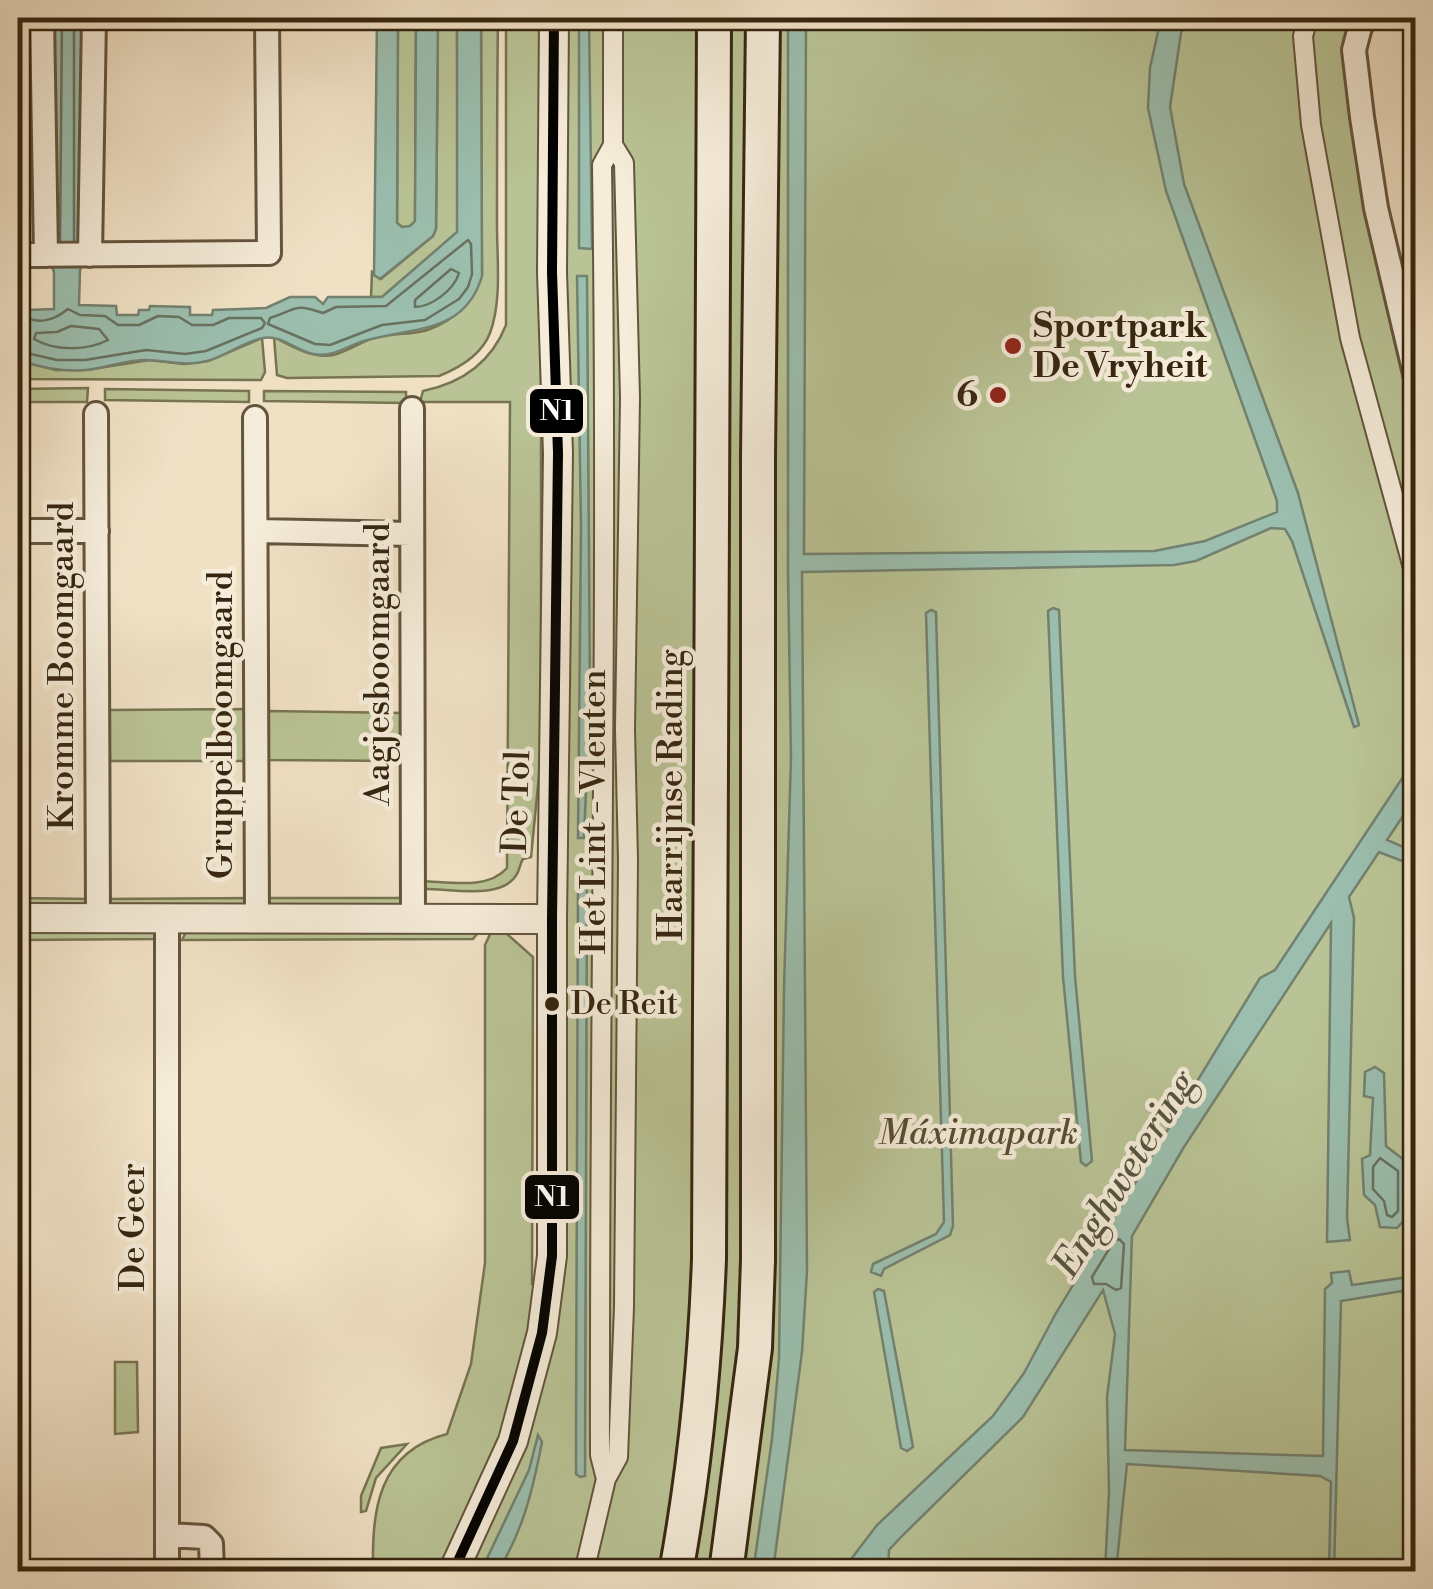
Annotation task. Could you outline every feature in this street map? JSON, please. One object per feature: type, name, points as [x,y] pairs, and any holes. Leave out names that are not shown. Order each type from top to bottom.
[{"type":"main road","name":"Haarrijnse Rading","points":[[676,1572],[704,1375],[709,1259],[714,18]]},
{"type":"main road","points":[[726,1572],[755,1348],[758,1260],[758,456],[764,18]]},
{"type":"street","points":[[42,18],[47,255]]},
{"type":"street","points":[[89,255],[94,18]]},
{"type":"street","points":[[18,255],[269,253],[268,18]]},
{"type":"street","name":"De Tol","points":[[453,1572],[513,1441],[542,1333],[552,1256],[558,492],[552,272],[554,18]]},
{"type":"street","name":"Het Lint - Vleuten","points":[[606,1479],[600,1455],[599,1306],[601,718],[606,558],[602,165],[613,145],[613,18]]},
{"type":"street","points":[[1308,18],[1303,36],[1311,126],[1350,338],[1416,580]]},
{"type":"street","points":[[1366,18],[1354,50],[1362,117],[1376,208],[1416,378]]},
{"type":"street","name":"Het Lint - Vleuten","points":[[584,1572],[606,1479],[618,1457],[624,1307],[628,860],[624,730],[630,398],[624,164],[613,145]]},
{"type":"street","points":[[604,271],[625,265]]},
{"type":"street","points":[[606,397],[630,398]]},
{"type":"street","name":"Aagjesboomgaard","points":[[412,409],[414,919]]},
{"type":"street","name":"Kromme Boomgaard","points":[[96,414],[98,918]]},
{"type":"street","name":"Gruppelboomgaard","points":[[255,418],[257,918]]},
{"type":"street","points":[[18,531],[97,531]]},
{"type":"street","name":"Gruppelboomgaard","points":[[256,532],[412,534]]},
{"type":"street","points":[[606,558],[629,560]]},
{"type":"street","points":[[601,861],[628,860]]},
{"type":"street","points":[[18,918],[552,919]]},
{"type":"street","name":"De Geer","points":[[167,918],[168,1572]]},
{"type":"street","points":[[601,1024],[625,1024]]},
{"type":"street","points":[[599,1306],[624,1307]]},
{"type":"street","points":[[168,1535],[204,1537],[211,1544],[212,1572]]},
{"type":"green space","points":[[398,18],[416,18],[415,221],[410,227],[397,223]]},
{"type":"green space","points":[[438,18],[457,18],[458,232],[382,297],[371,297],[372,272],[381,279],[433,236],[436,229]]},
{"type":"green space","points":[[481,18],[498,18],[498,280],[494,321],[486,341],[469,359],[439,376],[277,375],[274,337],[310,353],[333,355],[376,337],[424,331],[439,325],[463,308],[474,293],[482,275]]},
{"type":"green space","name":"Máximapark","points":[[506,18],[1357,18],[1391,317],[1416,406],[1415,1571],[373,1571],[374,1527],[383,1487],[406,1455],[447,1434],[471,1364],[485,1263],[485,945],[498,926],[533,957],[532,1285],[539,1265],[547,692],[541,337],[541,755],[531,857],[523,859],[517,874],[500,888],[423,889],[422,881],[479,882],[507,868],[510,402],[420,402],[423,391],[450,383],[474,369],[492,350],[506,325]]},
{"type":"green space","points":[[262,338],[265,372],[261,380],[18,379],[18,360],[56,370],[86,370],[149,360],[184,364],[208,361]]},
{"type":"green space","points":[[88,388],[87,402],[18,402],[18,389]]},
{"type":"green space","points":[[105,389],[249,391],[249,402],[105,400]]},
{"type":"green space","points":[[264,391],[406,392],[406,403],[264,401]]},
{"type":"green space","points":[[247,709],[247,761],[110,761],[109,710]]},
{"type":"green space","points":[[268,711],[404,713],[405,761],[266,760]]},
{"type":"green space","points":[[18,898],[91,899],[91,905],[18,907]]},
{"type":"green space","points":[[253,898],[245,905],[108,906],[104,899]]},
{"type":"green space","points":[[263,898],[406,898],[404,906],[270,904],[263,903]]},
{"type":"green space","points":[[18,928],[156,929],[160,939],[18,940]]},
{"type":"green space","points":[[481,929],[473,939],[182,940],[187,930]]},
{"type":"green space","points":[[115,1362],[137,1362],[138,1432],[115,1434]]},
{"type":"green space","points":[[407,1444],[376,1478],[366,1511],[361,1512],[361,1496],[381,1448]]},
{"type":"water","points":[[52,18],[84,18],[85,261],[80,270],[79,305],[116,306],[117,315],[138,315],[139,310],[149,310],[150,306],[190,307],[190,315],[212,315],[213,310],[266,308],[290,297],[315,297],[323,304],[328,297],[382,297],[457,232],[457,18],[481,18],[482,276],[474,295],[450,319],[320,355],[270,337],[199,363],[138,360],[76,370],[18,360],[18,304],[28,304],[29,310],[54,309],[54,272],[49,259]]},
{"type":"water","points":[[377,18],[398,18],[397,223],[402,227],[415,221],[416,18],[438,18],[436,229],[433,236],[380,279],[374,275]]},
{"type":"water","points":[[579,18],[589,18],[592,249],[579,248]]},
{"type":"water","points":[[788,18],[806,18],[804,554],[1154,551],[1205,541],[1277,512],[1277,501],[1166,191],[1148,108],[1150,68],[1161,18],[1187,18],[1181,33],[1170,107],[1184,184],[1298,493],[1359,725],[1354,727],[1285,529],[1271,528],[1196,561],[1174,565],[802,572],[807,1271],[802,1352],[773,1571],[753,1572],[779,1358],[791,758]]},
{"type":"water","points":[[577,276],[587,276],[590,698],[584,838],[578,838],[581,527]]},
{"type":"water","points":[[1059,610],[1075,976],[1092,1161],[1086,1166],[1081,1162],[1063,977],[1048,611]]},
{"type":"water","points":[[936,612],[953,1226],[950,1235],[884,1269],[881,1276],[871,1272],[873,1264],[936,1234],[944,1222],[926,613]]},
{"type":"water","points":[[1415,759],[1415,798],[1387,840],[1415,852],[1415,866],[1379,852],[1349,897],[1354,918],[1347,1218],[1350,1240],[1327,1242],[1331,923],[1184,1147],[1132,1236],[1125,1450],[1323,1456],[1325,1289],[1332,1283],[1331,1273],[1349,1271],[1352,1285],[1415,1276],[1415,1289],[1341,1301],[1334,1571],[1329,1571],[1331,1482],[1320,1476],[1127,1464],[1116,1571],[1105,1571],[1109,1492],[1107,1397],[1115,1334],[1103,1290],[1023,1417],[889,1550],[888,1571],[842,1571],[877,1525],[993,1416],[1024,1373],[1056,1313],[1260,978],[1275,970]]},
{"type":"water","points":[[578,880],[587,880],[585,1476],[580,1477],[576,1474]]},
{"type":"water","points":[[1375,1067],[1384,1073],[1386,1146],[1408,1163],[1408,1216],[1397,1228],[1380,1227],[1375,1205],[1364,1195],[1362,1159],[1370,1155],[1373,1098],[1364,1096],[1365,1072]]},
{"type":"water","points":[[884,1291],[913,1447],[907,1451],[901,1448],[874,1292]]},
{"type":"water","points":[[538,1435],[542,1442],[535,1476],[514,1541],[498,1571],[481,1571],[529,1470]]},
{"type":"transit line","name":"N1","points":[[453,1572],[513,1441],[542,1333],[552,1256],[558,453],[552,272],[554,18]]},
{"type":"place","name":"Sportpark De Vryheit","points":[[1013,346]]},
{"type":"place","name":"6","points":[[998,395]]},
{"type":"place","name":"De Reit","points":[[552,1004]]},
{"type":"water label","name":"Enghwetering","points":[[1125,1174]]}]
